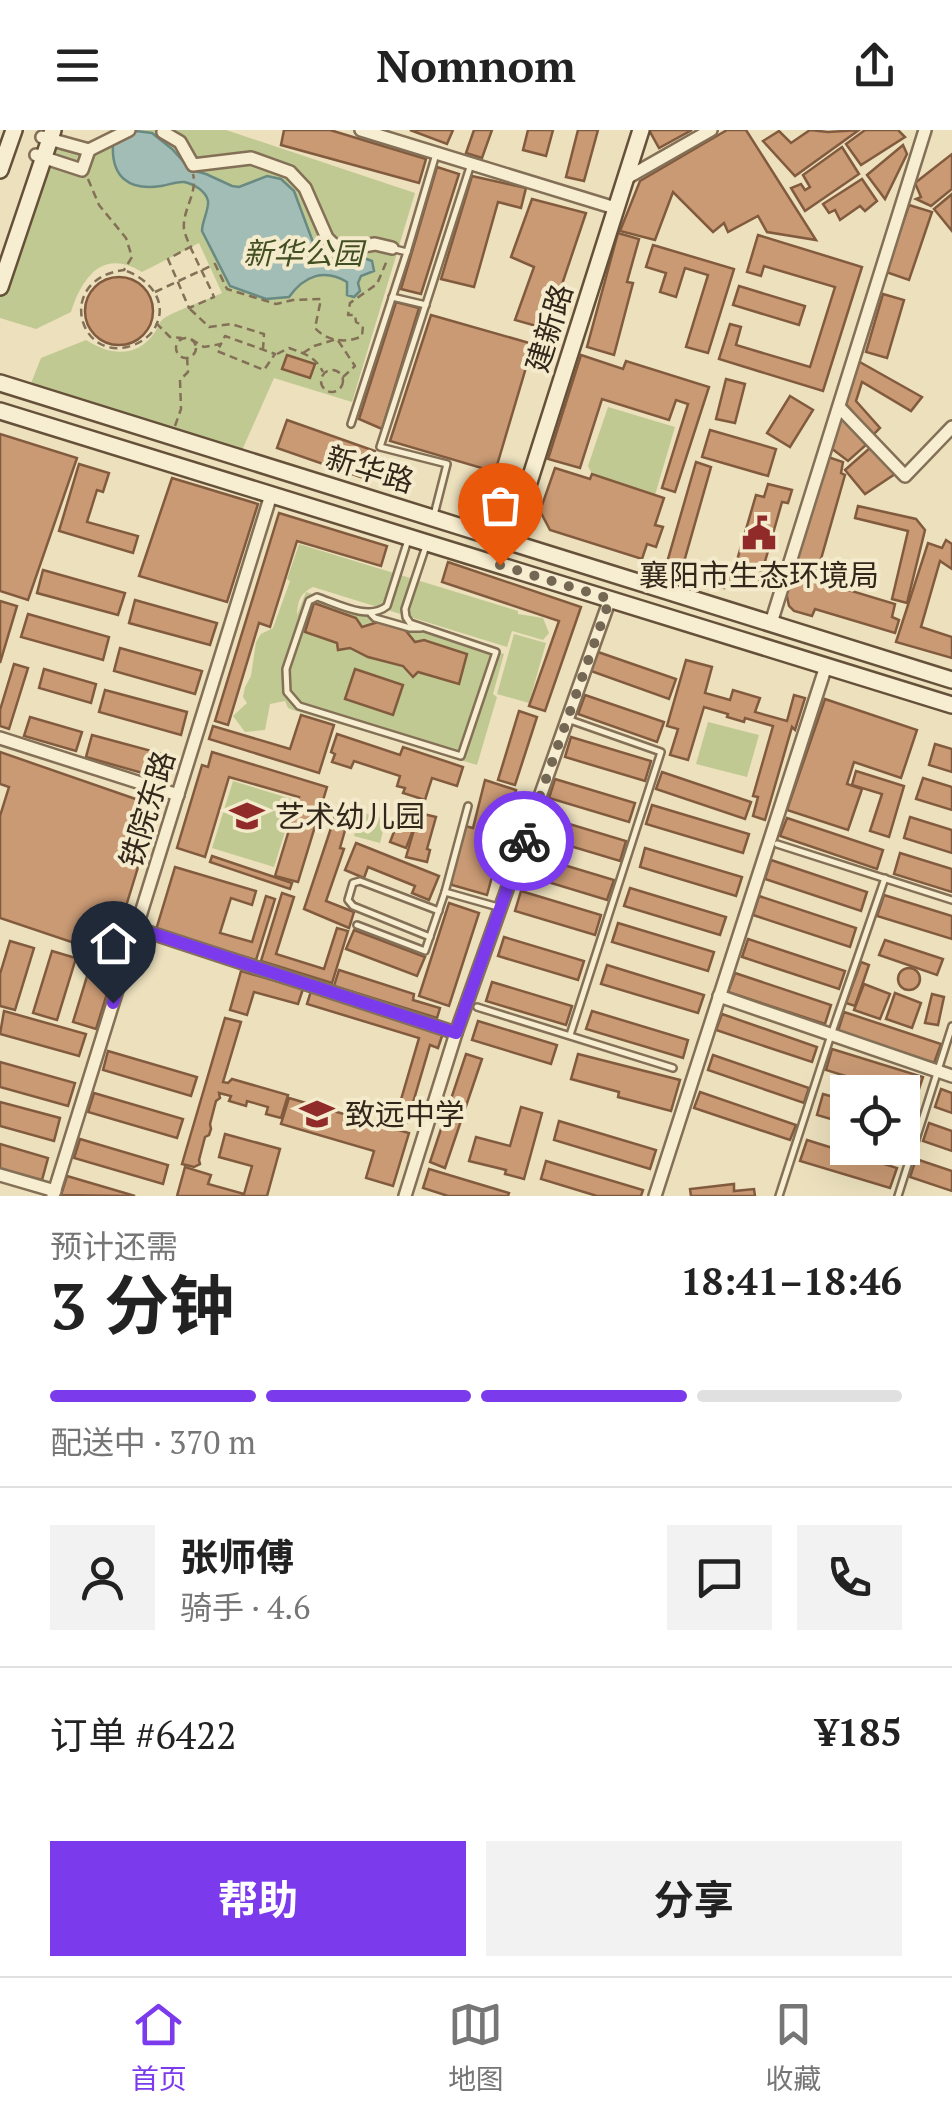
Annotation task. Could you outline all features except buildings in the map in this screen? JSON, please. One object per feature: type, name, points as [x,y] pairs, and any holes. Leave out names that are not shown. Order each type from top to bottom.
[{"type":"main road","points":[[0,170],[14,130]]},
{"type":"main road","name":"建新路","points":[[510,542],[641,130]]},
{"type":"main road","points":[[0,259],[48,134]]},
{"type":"main road","points":[[0,287],[40,156]]},
{"type":"main road","points":[[0,372],[28,392]]},
{"type":"main road","name":"新华路","points":[[0,383],[952,680]]},
{"type":"main road","name":"新华路","points":[[5,414],[952,705]]},
{"type":"street","points":[[40,156],[82,170],[90,150],[129,130]]},
{"type":"street","points":[[361,130],[615,208]]},
{"type":"street","points":[[625,179],[711,130]]},
{"type":"street","points":[[771,623],[926,130]]},
{"type":"street","points":[[162,131],[180,142],[193,165],[251,158],[290,172],[305,188],[333,244],[346,249],[375,244],[392,248]]},
{"type":"street","points":[[48,134],[90,150]]},
{"type":"street","points":[[839,407],[905,476],[952,427]]},
{"type":"street","name":"铁院东路","points":[[54,1194],[271,494]]},
{"type":"street","points":[[404,1196],[456,1033],[610,599]]},
{"type":"street","points":[[655,1196],[826,666]]},
{"type":"street","points":[[0,738],[178,795]]},
{"type":"street","points":[[136,928],[456,1033]]},
{"type":"street","points":[[719,996],[952,1076]]},
{"type":"street","points":[[0,1174],[54,1194]]},
{"type":"lane","points":[[352,424],[436,153]]},
{"type":"lane","points":[[434,518],[446,464],[380,447],[471,164]]},
{"type":"lane","points":[[392,248],[407,252]]},
{"type":"lane","points":[[392,296],[426,304]]},
{"type":"lane","points":[[409,537],[381,612],[372,614],[317,598],[309,601],[286,670],[287,692],[299,706],[461,756],[496,652],[410,623],[406,617],[404,609],[428,543]]},
{"type":"lane","points":[[372,614],[410,628],[424,627]]},
{"type":"lane","points":[[567,720],[661,752],[570,1035]]},
{"type":"lane","points":[[357,925],[425,951],[468,806]]},
{"type":"lane","points":[[777,844],[952,900]]},
{"type":"lane","points":[[779,1196],[886,878]]},
{"type":"lane","points":[[430,936],[352,906],[348,900],[352,884],[360,880],[439,911]]},
{"type":"lane","points":[[445,892],[500,908]]},
{"type":"lane","points":[[477,1006],[673,1068]]},
{"type":"lane","points":[[898,1196],[952,1026]]},
{"type":"path","points":[[82,170],[99,205],[126,238],[132,257],[124,270]]},
{"type":"path","points":[[190,308],[214,297],[184,229],[196,183],[193,170]]},
{"type":"path","points":[[192,246],[168,259],[190,308],[210,327],[231,324],[264,334],[263,352]]},
{"type":"path","points":[[154,292],[215,264],[227,289],[276,304],[321,299],[315,328],[322,336],[352,342],[362,336],[363,326],[356,322],[355,315],[348,315],[350,303],[377,284],[392,248]]},
{"type":"path","points":[[124,270],[146,282],[154,292],[158,298],[156,324],[149,336],[133,346],[118,349],[102,345],[86,330],[80,311],[90,284],[108,272],[124,270]]},
{"type":"path","points":[[156,324],[170,337],[191,339],[204,346],[221,344]]},
{"type":"path","points":[[231,324],[217,351],[264,370],[275,354],[289,348],[303,353],[318,361],[324,374],[322,384],[330,392],[340,388],[342,378],[355,366],[337,339]]},
{"type":"path","points":[[225,336],[275,354]]},
{"type":"path","points":[[184,338],[176,348],[178,354],[187,358]]},
{"type":"path","points":[[187,358],[195,351],[191,339]]},
{"type":"path","points":[[303,353],[337,339]]},
{"type":"path","points":[[172,436],[181,409],[179,388],[180,380],[188,372],[187,358]]},
{"type":"path","points":[[324,374],[336,371],[342,378]]},
{"type":"green space","name":"新华公园","points":[[116,130],[226,130],[415,193],[352,402],[274,378],[239,457],[28,391],[41,358],[86,340],[113,351],[140,347],[163,319],[222,293],[199,243],[142,272],[128,265],[105,265],[88,278],[71,312],[36,329],[0,318],[0,259],[44,131],[92,142],[109,137]]},
{"type":"green space","points":[[608,407],[675,427],[655,495],[592,474],[588,466]]},
{"type":"green space","points":[[299,544],[518,614],[543,618],[549,633],[543,640],[512,631],[507,647],[313,587],[305,592],[300,598],[297,615],[306,592],[504,654],[493,694],[497,697],[477,765],[293,710],[285,701],[270,704],[265,730],[245,732],[233,716],[247,703],[243,697],[256,642],[273,628]]},
{"type":"green space","points":[[514,634],[546,643],[529,703],[497,694]]},
{"type":"green space","points":[[708,722],[759,735],[747,777],[696,764]]},
{"type":"green space","points":[[233,781],[295,800],[274,867],[212,848]]},
{"type":"green space","points":[[360,812],[386,819],[380,843],[354,836]]},
{"type":"water","points":[[136,131],[152,133],[191,170],[232,186],[267,176],[281,179],[294,191],[317,253],[336,264],[364,258],[372,261],[374,271],[361,276],[360,291],[354,297],[347,295],[347,282],[330,275],[308,279],[289,297],[266,299],[230,286],[202,231],[208,204],[202,191],[184,182],[140,186],[131,184],[119,173],[113,144]]},
{"type":"way so far","points":[[500,565],[610,599],[524,841]]},
{"type":"place","name":"襄阳市生态环境局","points":[[759,533]]},
{"type":"place","name":"艺术幼儿园","points":[[247,816]]},
{"type":"place","name":"致远中学","points":[[317,1114]]},
{"type":"route","points":[[113,1003],[136,928],[456,1033],[524,841]]}]
